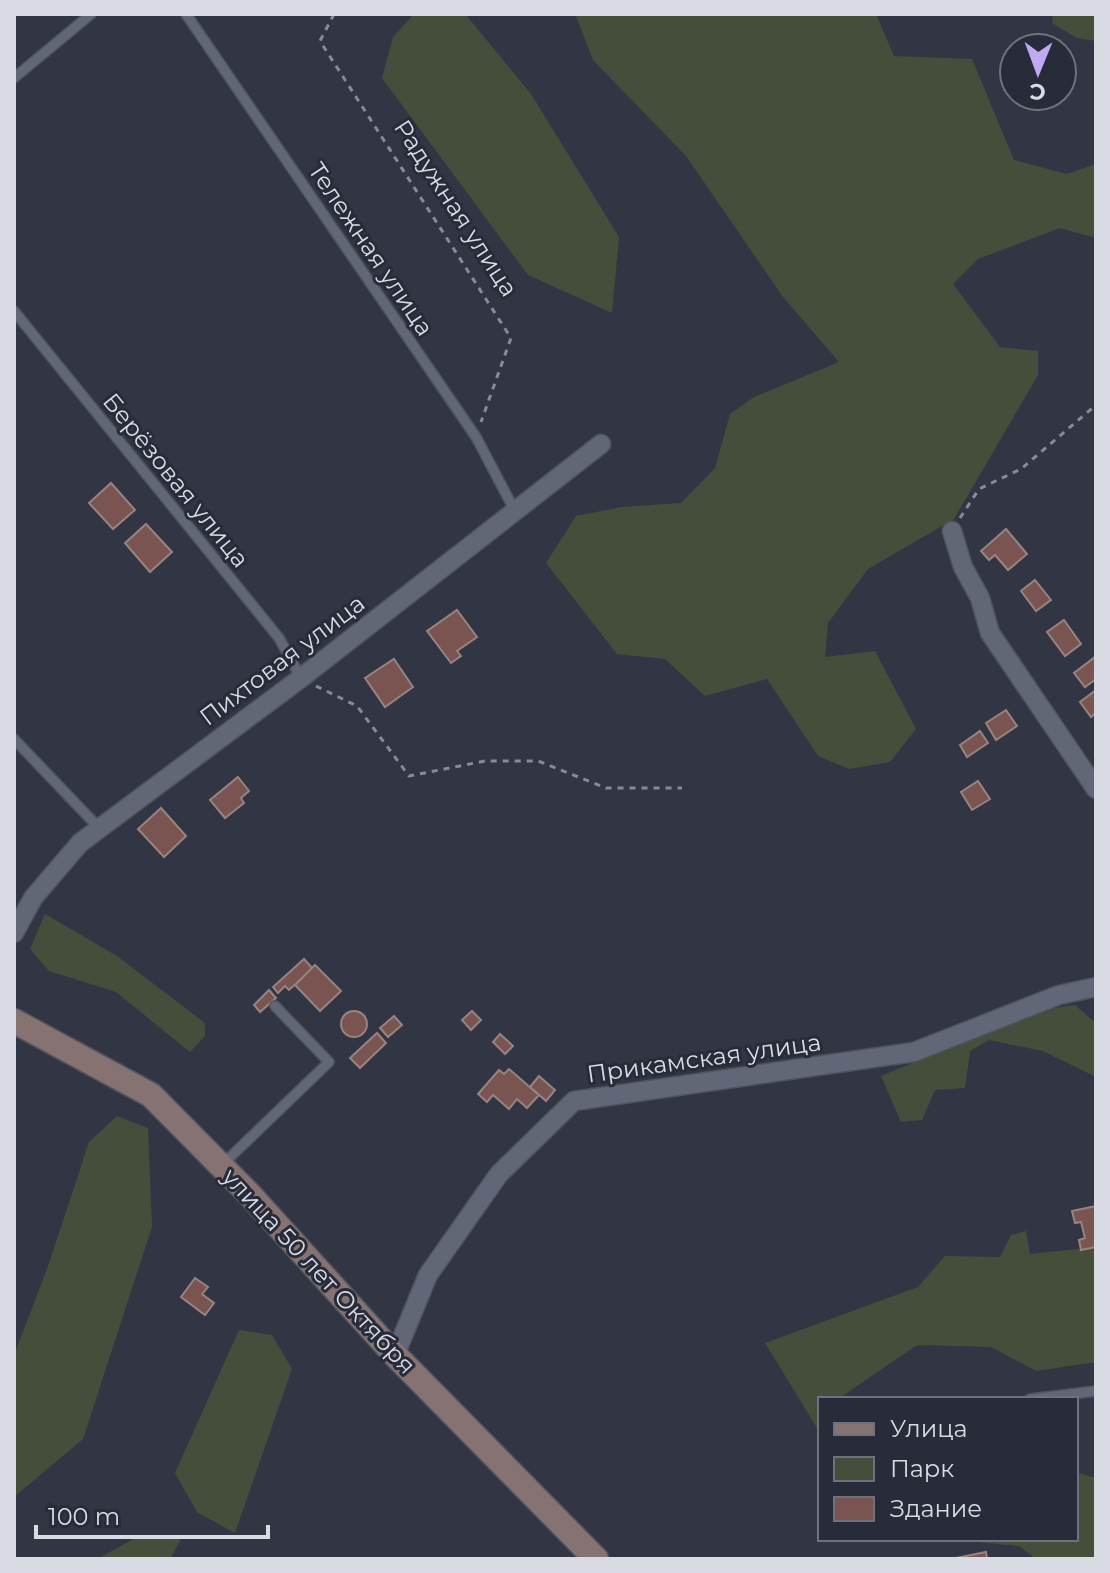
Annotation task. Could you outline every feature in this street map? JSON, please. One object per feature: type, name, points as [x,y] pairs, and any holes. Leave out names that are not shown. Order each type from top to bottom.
[{"type":"main road","name":"улица 50 лет Октября","points":[[14,1021],[151,1095],[221,1166],[395,1355],[596,1559]]},
{"type":"street","name":"Пихтовая улица","points":[[14,933],[33,898],[80,843],[301,678],[601,444]]},
{"type":"street","points":[[952,531],[963,567],[980,598],[990,633],[1096,789]]},
{"type":"street","name":"Прикамская улица","points":[[395,1355],[428,1275],[499,1174],[574,1101],[914,1052],[1059,995],[1096,987]]},
{"type":"lane","points":[[14,78],[91,14]]},
{"type":"lane","name":"Тележная улица","points":[[186,14],[476,437],[515,511]]},
{"type":"lane","name":"Берёзовая улица","points":[[14,311],[279,638],[301,678]]},
{"type":"lane","points":[[14,739],[100,829]]},
{"type":"lane","points":[[221,1166],[329,1062],[275,1006]]},
{"type":"lane","points":[[1046,1397],[1096,1391]]},
{"type":"path","name":"Радужная улица","points":[[334,14],[320,41],[511,338],[476,437]]},
{"type":"path","points":[[952,531],[979,489],[1021,469],[1096,405]]},
{"type":"path","points":[[301,678],[357,706],[409,776],[485,761],[538,761],[606,788],[682,788]]},
{"type":"green space","points":[[414,14],[466,15],[531,94],[619,237],[612,313],[528,275],[382,78],[393,37]]},
{"type":"green space","points":[[575,14],[876,14],[894,56],[972,59],[1014,160],[1067,174],[1096,164],[1096,238],[1060,228],[978,259],[953,284],[1000,347],[1038,351],[1038,375],[954,519],[868,569],[828,623],[825,657],[875,651],[916,729],[890,762],[849,769],[818,756],[767,679],[705,696],[665,659],[617,654],[546,563],[576,516],[622,507],[681,503],[715,468],[730,414],[754,397],[839,362],[783,297],[686,156],[593,60]]},
{"type":"green space","points":[[1053,14],[1096,14],[1096,41],[1078,38],[1078,32],[1067,32],[1052,23]]},
{"type":"green space","points":[[45,914],[117,956],[205,1023],[205,1036],[190,1052],[116,992],[49,971],[30,949]]},
{"type":"green space","points":[[1075,1005],[1096,1023],[1096,1077],[1043,1051],[989,1040],[970,1051],[965,1088],[935,1090],[922,1120],[901,1122],[881,1076],[1040,1010]]},
{"type":"green space","points":[[117,1116],[148,1128],[152,1227],[83,1439],[14,1497],[14,1355],[47,1269],[89,1142]]},
{"type":"green space","points":[[1026,1231],[1030,1254],[1096,1247],[1096,1362],[1036,1371],[991,1347],[917,1345],[841,1397],[818,1397],[818,1430],[765,1343],[918,1287],[945,1256],[1000,1257],[1011,1235]]},
{"type":"green space","points":[[239,1330],[272,1335],[292,1369],[235,1533],[197,1512],[175,1473]]},
{"type":"green space","points":[[1078,1473],[1096,1478],[1096,1559],[1036,1559],[1019,1546],[966,1541],[1078,1541]]},
{"type":"green space","points":[[141,1535],[181,1539],[170,1559],[97,1559]]},
{"type":"building","points":[[111,483],[135,510],[113,529],[89,503]]},
{"type":"building","points":[[146,524],[172,552],[150,572],[125,543]]},
{"type":"building","points":[[1006,529],[1027,554],[1008,570],[995,555],[989,560],[981,551]]},
{"type":"building","points":[[1035,580],[1051,600],[1036,611],[1021,591]]},
{"type":"building","points":[[457,610],[477,637],[457,651],[461,656],[451,663],[427,631]]},
{"type":"building","points":[[1064,620],[1081,644],[1065,656],[1047,632]]},
{"type":"building","points":[[1095,657],[1096,679],[1085,687],[1074,673]]},
{"type":"building","points":[[394,659],[413,687],[385,707],[365,678]]},
{"type":"building","points":[[1096,690],[1096,713],[1091,717],[1080,702]]},
{"type":"building","points":[[1006,710],[1017,726],[996,740],[986,723]]},
{"type":"building","points":[[980,731],[988,743],[967,757],[960,745]]},
{"type":"building","points":[[238,777],[249,791],[241,798],[244,803],[225,818],[210,800]]},
{"type":"building","points":[[978,781],[990,799],[972,810],[961,792]]},
{"type":"building","points":[[161,808],[186,836],[164,857],[138,829]]},
{"type":"building","points":[[304,959],[313,969],[289,990],[285,986],[278,993],[273,987]]},
{"type":"building","points":[[315,965],[341,991],[320,1011],[295,985]]},
{"type":"building","points":[[269,990],[276,998],[260,1012],[254,1005]]},
{"type":"building","points":[[354,1011],[363,1015],[367,1024],[363,1033],[354,1037],[345,1033],[341,1024],[345,1015]]},
{"type":"building","points":[[472,1011],[481,1020],[471,1030],[462,1020]]},
{"type":"building","points":[[394,1016],[402,1025],[388,1037],[380,1028]]},
{"type":"building","points":[[377,1033],[386,1043],[360,1068],[350,1058]]},
{"type":"building","points":[[500,1034],[513,1046],[505,1054],[493,1042]]},
{"type":"building","points":[[509,1069],[539,1095],[527,1108],[517,1099],[509,1109],[493,1095],[487,1102],[478,1094],[499,1070],[504,1074]]},
{"type":"building","points":[[539,1076],[555,1090],[546,1101],[530,1087]]},
{"type":"building","points":[[1096,1206],[1096,1247],[1081,1250],[1079,1240],[1085,1238],[1081,1222],[1075,1223],[1072,1211]]},
{"type":"building","points":[[195,1278],[208,1287],[202,1294],[214,1303],[205,1315],[181,1297]]},
{"type":"building","points":[[986,1552],[987,1559],[951,1559]]}]
